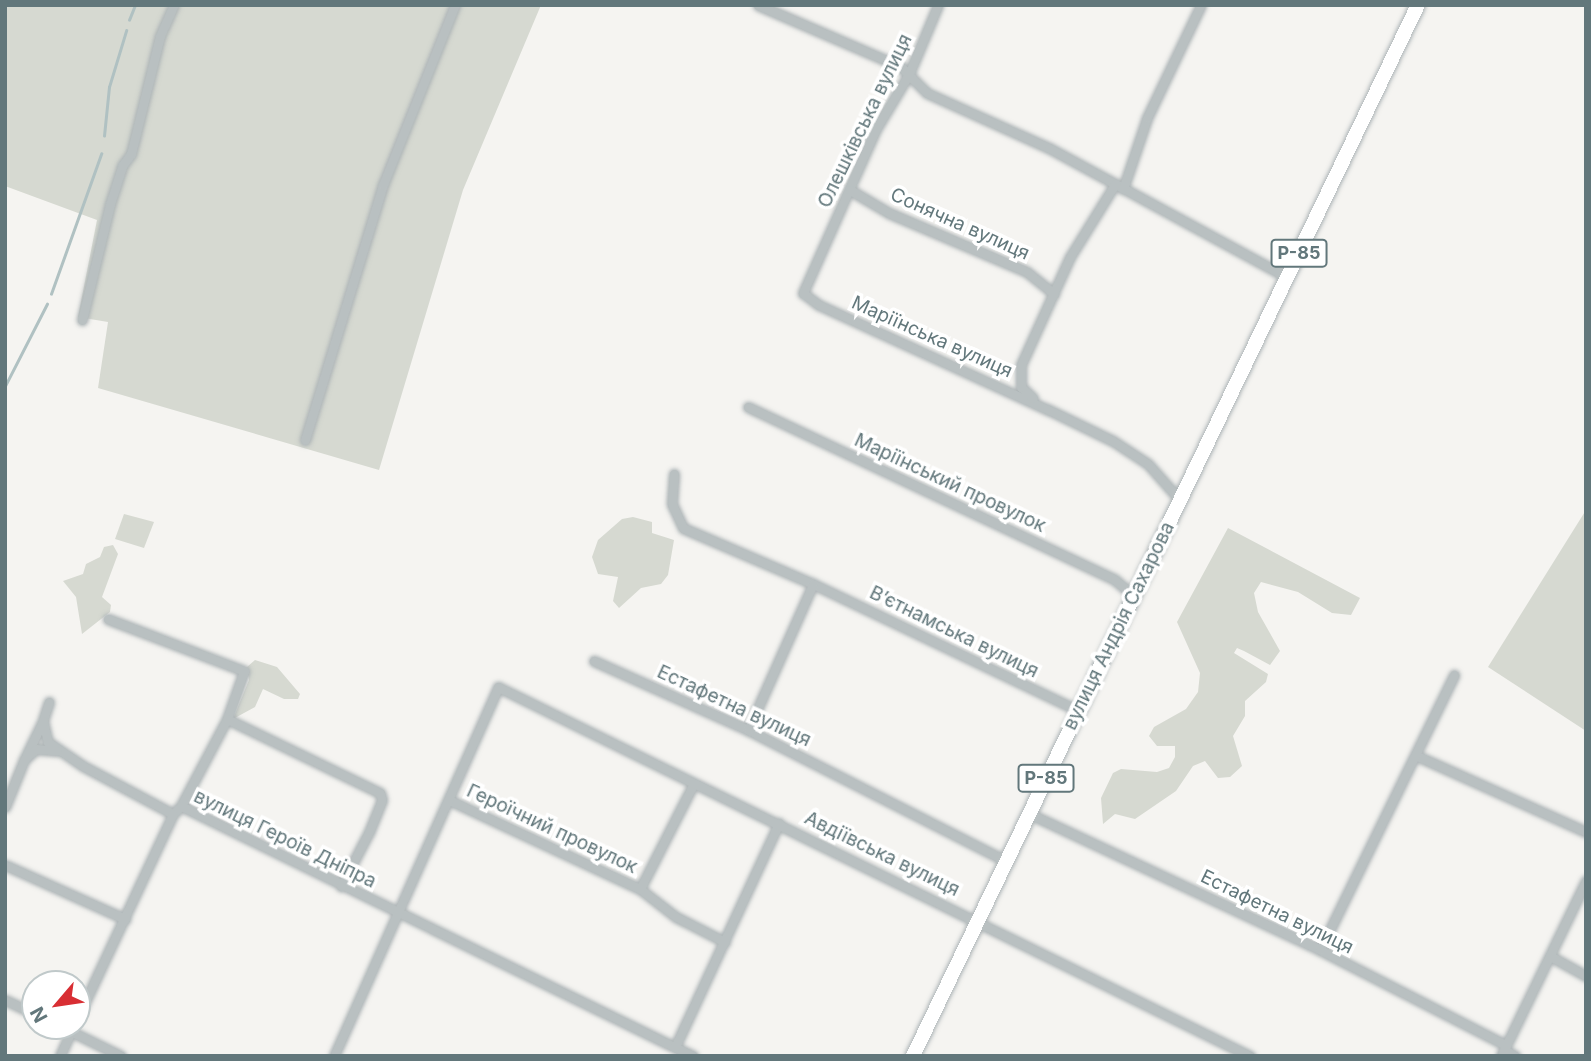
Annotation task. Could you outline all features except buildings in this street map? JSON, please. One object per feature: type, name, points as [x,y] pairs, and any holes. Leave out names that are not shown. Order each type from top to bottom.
[{"type":"main road","name":"Р-85","points":[[1180,500],[1418,5]]},
{"type":"main road","name":"вулиця Андрія Сахарова","points":[[913,1056],[1180,500]]},
{"type":"street","points":[[82,320],[110,204],[131,154],[160,36],[174,5]]},
{"type":"street","points":[[305,440],[383,185],[455,5]]},
{"type":"street","points":[[758,5],[909,74],[927,93],[1049,148],[1287,277]]},
{"type":"street","name":"Олешківська вулиця","points":[[804,290],[876,130],[909,74],[938,5]]},
{"type":"street","points":[[1050,411],[1018,380],[1054,294],[1119,186],[1147,118],[1201,5]]},
{"type":"street","name":"Сонячна вулиця","points":[[850,190],[889,213],[1027,272],[1054,294]]},
{"type":"street","name":"Маріїнська вулиця","points":[[804,290],[819,305],[1123,447],[1147,464],[1180,500]]},
{"type":"street","name":"Маріїнський провулок","points":[[748,407],[1115,580],[1134,596]]},
{"type":"street","name":"Вʼєтнамська вулиця","points":[[674,474],[672,504],[683,528],[813,584],[1079,711]]},
{"type":"street","points":[[748,730],[813,584]]},
{"type":"street","points":[[108,619],[244,671],[227,719],[181,806]]},
{"type":"street","name":"Естафетна вулиця","points":[[594,661],[748,730],[1008,862]]},
{"type":"street","points":[[1320,950],[1417,756],[1454,675]]},
{"type":"street","name":"Авдіївська вулиця","points":[[449,800],[498,687],[693,785],[779,822],[1236,1052],[1250,1056]]},
{"type":"street","points":[[5,807],[49,702]]},
{"type":"street","points":[[227,719],[302,752],[382,796],[341,886]]},
{"type":"street","points":[[43,721],[48,742],[59,752]]},
{"type":"street","points":[[24,760],[36,749],[59,752]]},
{"type":"street","name":"вулиця Героїв Дніпра","points":[[59,752],[173,814],[181,806],[693,1056]]},
{"type":"street","points":[[1417,756],[1586,832]]},
{"type":"street","points":[[640,890],[693,785]]},
{"type":"street","points":[[334,1056],[449,800]]},
{"type":"street","name":"Героїчний провулок","points":[[449,800],[640,890],[676,917],[725,942]]},
{"type":"street","points":[[91,990],[173,814]]},
{"type":"street","name":"Естафетна вулиця","points":[[1030,814],[1320,950],[1515,1056]]},
{"type":"street","points":[[675,1047],[779,822]]},
{"type":"street","points":[[5,864],[125,919]]},
{"type":"street","points":[[1504,1050],[1586,881]]},
{"type":"street","points":[[1550,956],[1586,975]]},
{"type":"street","points":[[5,1000],[21,1007]]},
{"type":"street","points":[[91,1039],[121,1056]]},
{"type":"street","points":[[60,1056],[68,1040]]},
{"type":"shaded area","points":[[5,5],[541,5],[463,190],[379,470],[98,388],[108,322],[78,317],[97,220],[5,186]]},
{"type":"shaded area","points":[[1586,510],[1586,731],[1488,667]]},
{"type":"shaded area","points":[[124,514],[154,522],[144,548],[115,539]]},
{"type":"shaded area","points":[[633,517],[652,522],[652,533],[674,540],[668,575],[661,584],[641,588],[619,608],[613,601],[618,577],[598,574],[592,557],[598,540],[622,519]]},
{"type":"shaded area","points":[[1228,528],[1360,598],[1351,615],[1332,613],[1298,592],[1261,582],[1254,593],[1258,612],[1280,651],[1270,665],[1237,648],[1234,653],[1268,674],[1266,682],[1245,701],[1245,716],[1233,736],[1242,766],[1230,777],[1218,778],[1205,761],[1193,766],[1176,791],[1135,819],[1115,814],[1103,824],[1101,798],[1113,773],[1121,769],[1157,772],[1169,768],[1175,757],[1175,746],[1157,746],[1149,736],[1154,727],[1186,709],[1198,692],[1200,673],[1177,622]]},
{"type":"shaded area","points":[[113,545],[118,554],[102,597],[111,605],[110,612],[82,634],[76,597],[63,581],[83,574],[86,564],[100,557],[104,547]]},
{"type":"shaded area","points":[[255,660],[277,667],[300,694],[298,699],[284,699],[263,689],[255,707],[233,719],[249,680],[247,667]]},
{"type":"waterway","points":[[129,20],[135,5]]},
{"type":"waterway","points":[[104,136],[109,87],[126,31]]},
{"type":"waterway","points":[[51,294],[101,154]]},
{"type":"waterway","points":[[5,386],[47,304]]}]
